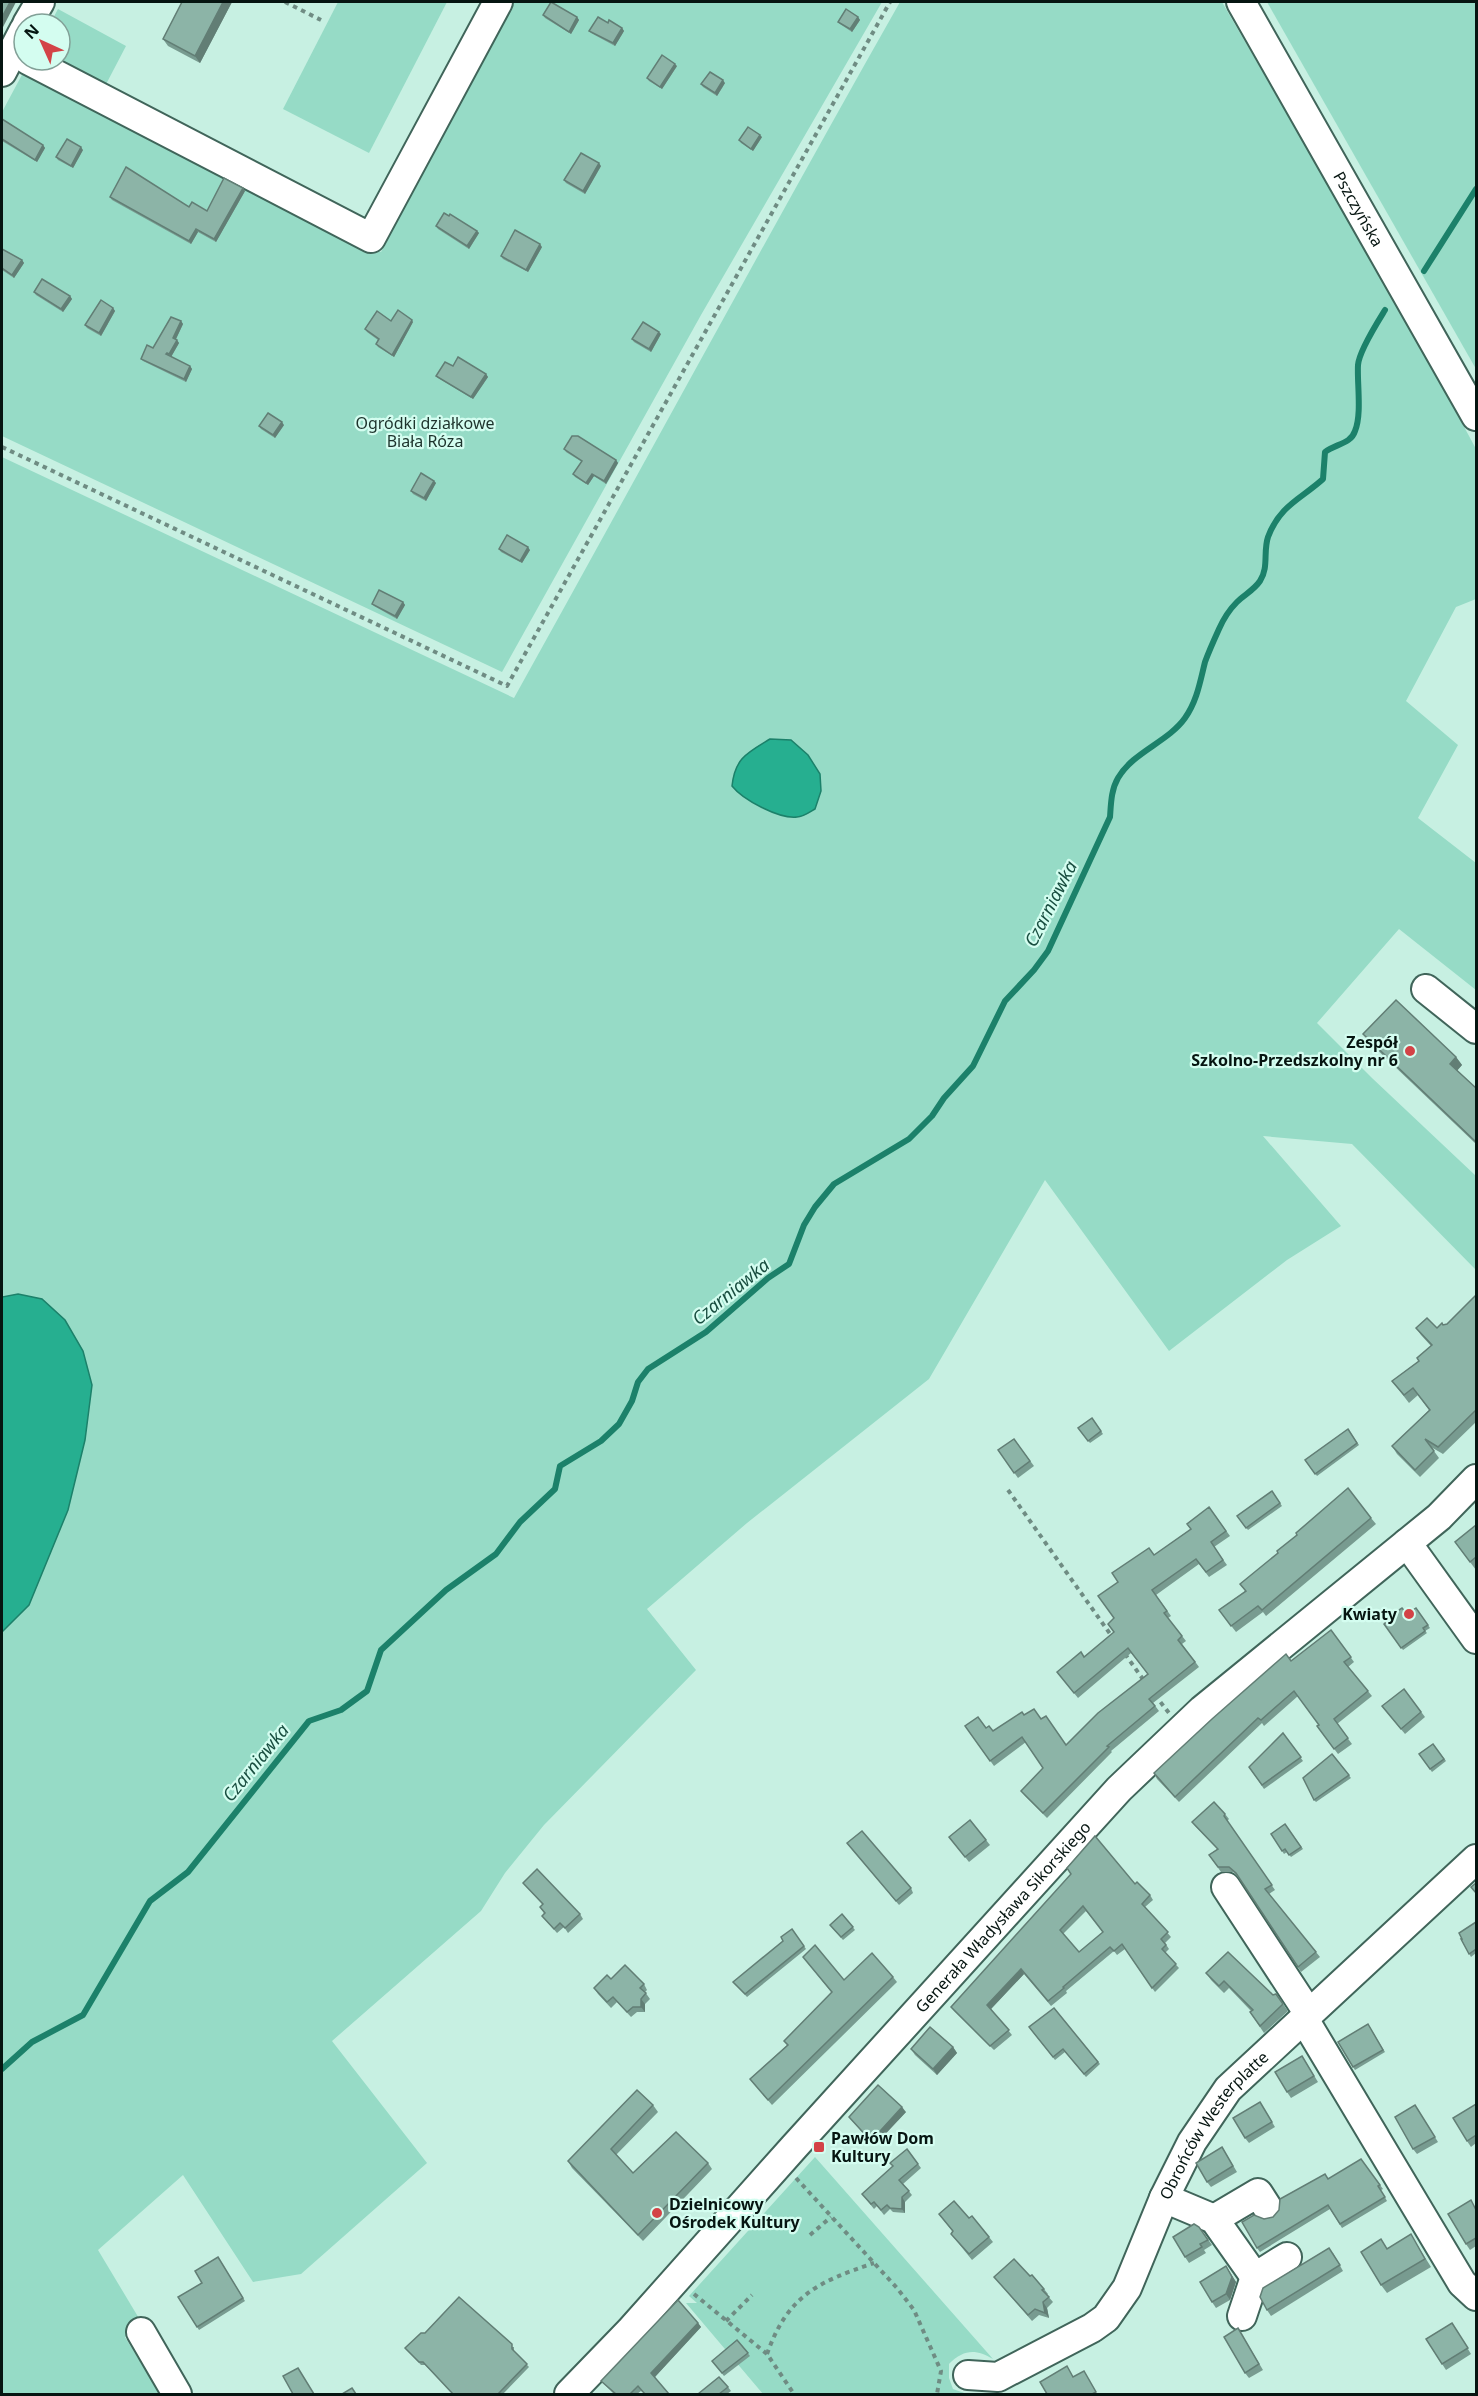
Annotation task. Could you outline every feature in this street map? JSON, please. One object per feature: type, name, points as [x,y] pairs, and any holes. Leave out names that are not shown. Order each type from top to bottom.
[{"type":"street","points":[[53,72],[371,238],[498,2]]},
{"type":"street","name":"Pszczyńska","points":[[1242,2],[1476,416]]},
{"type":"street","points":[[1426,988],[1476,1029]]},
{"type":"street","name":"Generała Władysława Sikorskiego","points":[[570,2394],[630,2331],[1096,1814],[1182,1729],[1261,1660],[1407,1543],[1462,1495],[1476,1479]]},
{"type":"street","points":[[1407,1543],[1476,1639]]},
{"type":"street","name":"Obrońców Westerplatte","points":[[968,2375],[998,2377],[1092,2328],[1106,2318],[1127,2288],[1164,2198],[1192,2142],[1228,2090],[1476,1859]]},
{"type":"street","points":[[1226,1887],[1306,2016],[1462,2283],[1476,2296]]},
{"type":"street","points":[[1214,2219],[1258,2193],[1267,2207]]},
{"type":"street","points":[[1164,2198],[1214,2219],[1255,2277]]},
{"type":"street","points":[[1242,2316],[1255,2277],[1287,2257]]},
{"type":"street","points":[[141,2332],[177,2394]]},
{"type":"path","points":[[285,2],[321,20]]},
{"type":"path","points":[[2,447],[507,686],[890,2]]},
{"type":"path","points":[[1008,1490],[1114,1641]]},
{"type":"path","points":[[1122,1650],[1182,1729]]},
{"type":"path","points":[[793,2175],[897,2288],[914,2310],[941,2371],[937,2394]]},
{"type":"path","points":[[810,2235],[831,2217]]},
{"type":"path","points":[[767,2354],[776,2329],[805,2295],[833,2277],[874,2263]]},
{"type":"path","points":[[688,2290],[767,2354],[794,2394]]},
{"type":"path","points":[[726,2320],[752,2295]]},
{"type":"green space","points":[[338,2],[447,2],[369,153],[283,109]]},
{"type":"green space","name":"Ogródki działkowe Biała Róza","points":[[513,2],[882,2],[701,315],[502,672],[2,436],[2,112],[23,72],[331,224],[381,252]]},
{"type":"green space","points":[[900,2],[1222,2],[1412,330],[1476,449],[1476,599],[1456,607],[1406,701],[1458,745],[1418,818],[1476,863],[1476,990],[1399,929],[1317,1023],[1476,1176],[1476,1270],[1352,1144],[1263,1136],[1341,1226],[1287,1260],[1169,1351],[1045,1180],[929,1379],[747,1523],[647,1609],[696,1670],[544,1825],[505,1873],[481,1911],[332,2041],[427,2163],[301,2274],[253,2282],[183,2175],[98,2250],[143,2325],[125,2337],[160,2394],[2,2394],[2,457],[514,698]]},
{"type":"green space","points":[[1267,2],[1476,2],[1476,369]]},
{"type":"green space","points":[[72,17],[126,46],[103,90],[67,72],[72,72]]},
{"type":"green space","points":[[815,2157],[993,2359],[981,2353],[970,2352],[960,2355],[949,2364],[949,2378],[953,2389],[967,2394],[763,2394],[686,2303],[697,2303],[689,2296]]},
{"type":"shaded area","points":[[770,739],[791,740],[808,755],[820,774],[821,791],[815,809],[804,815],[789,817],[771,812],[744,797],[732,786],[739,763],[755,748]]},
{"type":"shaded area","points":[[18,1294],[42,1299],[65,1320],[83,1351],[92,1385],[85,1440],[68,1510],[29,1605],[2,1632],[2,1297]]},
{"type":"building","points":[[2,2],[10,2],[2,17]]},
{"type":"building","points":[[182,2],[223,2],[195,56],[163,39]]},
{"type":"building","points":[[551,2],[577,17],[569,32],[543,15]]},
{"type":"building","points":[[846,9],[858,17],[850,29],[838,22]]},
{"type":"building","points":[[598,17],[608,23],[609,20],[622,28],[613,43],[589,31]]},
{"type":"building","points":[[662,55],[675,64],[660,87],[647,78]]},
{"type":"building","points":[[710,72],[723,80],[715,93],[701,84]]},
{"type":"building","points":[[2,119],[43,145],[35,160],[2,139]]},
{"type":"building","points":[[748,127],[760,135],[751,149],[739,140]]},
{"type":"building","points":[[67,139],[81,147],[71,166],[56,157]]},
{"type":"building","points":[[581,153],[599,163],[583,191],[564,180]]},
{"type":"building","points":[[126,167],[189,207],[192,202],[207,211],[224,178],[243,188],[214,239],[196,229],[189,241],[110,197]]},
{"type":"building","points":[[444,213],[449,216],[450,214],[477,231],[467,246],[436,226]]},
{"type":"building","points":[[515,230],[540,244],[526,270],[501,256]]},
{"type":"building","points":[[2,249],[22,260],[12,275],[2,268]]},
{"type":"building","points":[[42,279],[70,296],[61,309],[34,292]]},
{"type":"building","points":[[101,300],[113,308],[99,333],[85,325]]},
{"type":"building","points":[[398,310],[412,320],[392,355],[376,344],[379,339],[365,329],[377,311],[391,321]]},
{"type":"building","points":[[171,317],[181,321],[173,338],[177,340],[169,354],[166,354],[190,366],[184,379],[141,359],[147,345],[153,348]]},
{"type":"building","points":[[643,322],[659,332],[649,349],[632,339]]},
{"type":"building","points":[[458,357],[486,374],[471,397],[436,376],[445,362],[453,366]]},
{"type":"building","points":[[268,413],[282,422],[273,435],[259,426]]},
{"type":"building","points":[[572,436],[578,436],[616,460],[604,481],[592,474],[586,483],[573,474],[582,461],[564,449]]},
{"type":"building","points":[[421,473],[434,481],[424,498],[411,491]]},
{"type":"building","points":[[507,535],[528,547],[520,561],[499,549]]},
{"type":"building","points":[[379,590],[403,602],[395,616],[372,604]]},
{"type":"building","points":[[1396,1000],[1456,1057],[1450,1064],[1476,1088],[1476,1142],[1363,1034]]},
{"type":"building","points":[[1476,1295],[1476,1410],[1438,1447],[1425,1439],[1434,1451],[1415,1470],[1392,1446],[1430,1410],[1413,1388],[1404,1395],[1392,1381],[1419,1361],[1417,1358],[1432,1345],[1416,1328],[1427,1318],[1437,1328],[1442,1323],[1447,1324]]},
{"type":"building","points":[[1092,1418],[1101,1431],[1088,1441],[1078,1428]]},
{"type":"building","points":[[1348,1429],[1357,1443],[1315,1474],[1305,1460]]},
{"type":"building","points":[[1014,1439],[1030,1461],[1014,1473],[998,1450]]},
{"type":"building","points":[[1348,1488],[1371,1518],[1262,1610],[1258,1606],[1231,1626],[1219,1610],[1246,1591],[1240,1584],[1278,1553],[1277,1551],[1297,1535],[1296,1533]]},
{"type":"building","points":[[1272,1491],[1280,1503],[1246,1528],[1237,1516]]},
{"type":"building","points":[[1209,1507],[1226,1531],[1211,1542],[1223,1560],[1206,1572],[1196,1559],[1152,1590],[1167,1611],[1164,1613],[1182,1636],[1178,1640],[1195,1662],[1149,1699],[1155,1706],[1107,1746],[1109,1747],[1043,1813],[1021,1791],[1043,1768],[1022,1737],[990,1761],[965,1726],[978,1717],[986,1728],[989,1726],[993,1731],[1022,1712],[1024,1715],[1034,1709],[1041,1719],[1046,1716],[1066,1745],[1098,1713],[1148,1674],[1128,1648],[1074,1693],[1057,1672],[1081,1652],[1084,1657],[1114,1632],[1108,1624],[1114,1618],[1098,1596],[1118,1582],[1112,1573],[1149,1548],[1154,1555],[1191,1529],[1187,1524]]},
{"type":"building","points":[[1476,1525],[1476,1557],[1470,1562],[1455,1542]]},
{"type":"building","points":[[1402,1608],[1407,1614],[1416,1608],[1428,1625],[1423,1628],[1425,1631],[1401,1648],[1384,1624],[1385,1619]]},
{"type":"building","points":[[1331,1630],[1351,1657],[1344,1662],[1368,1691],[1334,1719],[1348,1738],[1334,1749],[1294,1691],[1261,1720],[1258,1718],[1175,1797],[1154,1773],[1286,1654],[1291,1661]]},
{"type":"building","points":[[1404,1689],[1421,1712],[1401,1729],[1382,1706]]},
{"type":"building","points":[[1283,1733],[1301,1757],[1262,1785],[1249,1767]]},
{"type":"building","points":[[1433,1744],[1444,1759],[1430,1769],[1419,1754]]},
{"type":"building","points":[[1332,1754],[1349,1775],[1314,1800],[1303,1778]]},
{"type":"building","points":[[1214,1802],[1225,1814],[1224,1816],[1272,1885],[1265,1889],[1316,1952],[1298,1967],[1236,1873],[1229,1867],[1218,1867],[1209,1855],[1218,1849],[1192,1822]]},
{"type":"building","points":[[970,1820],[986,1840],[965,1857],[949,1837]]},
{"type":"building","points":[[1285,1824],[1301,1847],[1289,1855],[1285,1849],[1282,1851],[1271,1834]]},
{"type":"building","points":[[862,1831],[911,1888],[896,1901],[847,1843]]},
{"type":"building","points":[[1095,1836],[1135,1884],[1137,1882],[1150,1895],[1142,1904],[1168,1932],[1161,1939],[1166,1945],[1162,1949],[1176,1964],[1152,1988],[1122,1944],[1114,1951],[1110,1947],[1048,2001],[1021,1969],[987,2005],[1009,2030],[990,2046],[951,2007],[1071,1874],[1067,1868]],"holes":[[[1083,1906],[1103,1932],[1079,1952],[1060,1930]]]},
{"type":"building","points":[[537,1869],[580,1914],[565,1928],[560,1923],[554,1929],[542,1916],[545,1913],[540,1907],[543,1904],[523,1883]]},
{"type":"building","points":[[1476,1883],[1476,1893],[1471,1887]]},
{"type":"building","points":[[842,1914],[853,1927],[841,1937],[830,1925]]},
{"type":"building","points":[[1476,1922],[1476,1949],[1469,1954],[1459,1933]]},
{"type":"building","points":[[792,1929],[804,1946],[745,1994],[733,1982],[783,1941],[781,1937]]},
{"type":"building","points":[[815,1945],[844,1980],[872,1953],[893,1977],[768,2100],[750,2079],[788,2045],[784,2041],[832,1992],[803,1957]]},
{"type":"building","points":[[1228,1952],[1273,1995],[1276,1994],[1283,2004],[1260,2026],[1250,2012],[1253,2010],[1224,1981],[1219,1986],[1206,1973]]},
{"type":"building","points":[[625,1965],[644,1984],[640,1988],[646,1993],[641,1999],[641,2007],[633,2007],[627,2012],[613,1997],[607,2002],[594,1988],[607,1975],[611,1979]]},
{"type":"building","points":[[1054,2008],[1098,2062],[1084,2074],[1063,2049],[1053,2057],[1029,2027]]},
{"type":"building","points":[[1368,2024],[1383,2050],[1353,2067],[1338,2042]]},
{"type":"building","points":[[930,2027],[953,2047],[933,2069],[911,2049]]},
{"type":"building","points":[[1302,2056],[1314,2076],[1287,2092],[1275,2072]]},
{"type":"building","points":[[878,2085],[902,2107],[871,2141],[849,2117]]},
{"type":"building","points":[[637,2090],[653,2105],[611,2149],[633,2173],[676,2132],[708,2163],[638,2235],[568,2161]]},
{"type":"building","points":[[1260,2102],[1272,2122],[1245,2138],[1233,2118]]},
{"type":"building","points":[[1476,2104],[1476,2135],[1467,2141],[1453,2118]]},
{"type":"building","points":[[1415,2105],[1435,2137],[1413,2149],[1395,2117]]},
{"type":"building","points":[[1222,2147],[1233,2166],[1207,2182],[1196,2163]]},
{"type":"building","points":[[907,2149],[918,2164],[899,2180],[909,2191],[902,2197],[902,2209],[890,2208],[887,2205],[881,2210],[874,2202],[871,2204],[862,2194],[893,2166],[890,2163]]},
{"type":"building","points":[[1361,2159],[1380,2185],[1378,2186],[1385,2197],[1340,2224],[1328,2205],[1257,2248],[1242,2222],[1254,2215],[1264,2219],[1273,2217],[1279,2210],[1280,2199],[1325,2174],[1328,2179]]},
{"type":"building","points":[[1471,2200],[1476,2210],[1476,2238],[1466,2244],[1448,2214]]},
{"type":"building","points":[[954,2201],[969,2218],[972,2216],[989,2237],[969,2254],[951,2234],[953,2231],[939,2214]]},
{"type":"building","points":[[1194,2224],[1208,2240],[1200,2244],[1202,2247],[1185,2257],[1173,2237]]},
{"type":"building","points":[[1411,2234],[1425,2259],[1381,2285],[1361,2252],[1381,2239],[1387,2249]]},
{"type":"building","points":[[1329,2248],[1340,2265],[1267,2310],[1260,2297],[1263,2288]]},
{"type":"building","points":[[218,2257],[243,2298],[197,2327],[178,2297],[202,2283],[195,2271]]},
{"type":"building","points":[[1014,2259],[1030,2276],[1032,2275],[1049,2297],[1043,2302],[1045,2313],[1035,2309],[1028,2315],[994,2277]]},
{"type":"building","points":[[1226,2266],[1232,2277],[1226,2294],[1212,2302],[1200,2282]]},
{"type":"building","points":[[459,2297],[512,2344],[512,2349],[527,2364],[498,2394],[453,2394],[423,2362],[419,2362],[405,2348],[421,2333],[425,2333]]},
{"type":"building","points":[[678,2300],[698,2323],[651,2373],[669,2394],[645,2394],[638,2386],[630,2394],[616,2394],[601,2381]]},
{"type":"building","points":[[1452,2323],[1468,2348],[1442,2364],[1426,2339]]},
{"type":"building","points":[[1238,2328],[1259,2364],[1245,2373],[1224,2337]]},
{"type":"building","points":[[737,2340],[748,2353],[722,2373],[712,2361]]},
{"type":"building","points":[[1067,2366],[1073,2377],[1084,2371],[1096,2392],[1092,2394],[1047,2394],[1040,2382]]},
{"type":"building","points":[[298,2368],[314,2394],[293,2394],[283,2376]]},
{"type":"building","points":[[719,2377],[728,2387],[719,2394],[698,2394]]},
{"type":"building","points":[[352,2388],[356,2394],[342,2394]]},
{"type":"waterway","name":"Czarniawka","points":[[1424,271],[1476,189]]},
{"type":"waterway","name":"Czarniawka","points":[[2,2069],[32,2042],[83,2015],[150,1901],[188,1872],[309,1721],[341,1710],[367,1691],[381,1650],[446,1590],[496,1554],[520,1522],[555,1489],[560,1466],[601,1441],[619,1424],[632,1401],[638,1382],[648,1369],[706,1332],[768,1278],[789,1264],[804,1225],[834,1184],[909,1139],[932,1116],[944,1098],[973,1066],[1005,1001],[1048,951],[1110,817],[1113,792],[1118,778],[1132,761],[1169,734],[1185,718],[1195,698],[1213,641],[1229,611],[1255,587],[1263,576],[1268,537],[1273,526],[1285,510],[1323,479],[1325,452],[1350,439],[1353,435],[1358,416],[1359,359],[1385,310]]},
{"type":"place","name":"Zespół Szkolno-Przedszkolny nr 6","points":[[1410,1051]]},
{"type":"place","name":"Kwiaty","points":[[1409,1614]]},
{"type":"place","name":"Pawłów Dom Kultury","points":[[819,2147]]},
{"type":"place","name":"Dzielnicowy Ośrodek Kultury","points":[[657,2213]]}]
